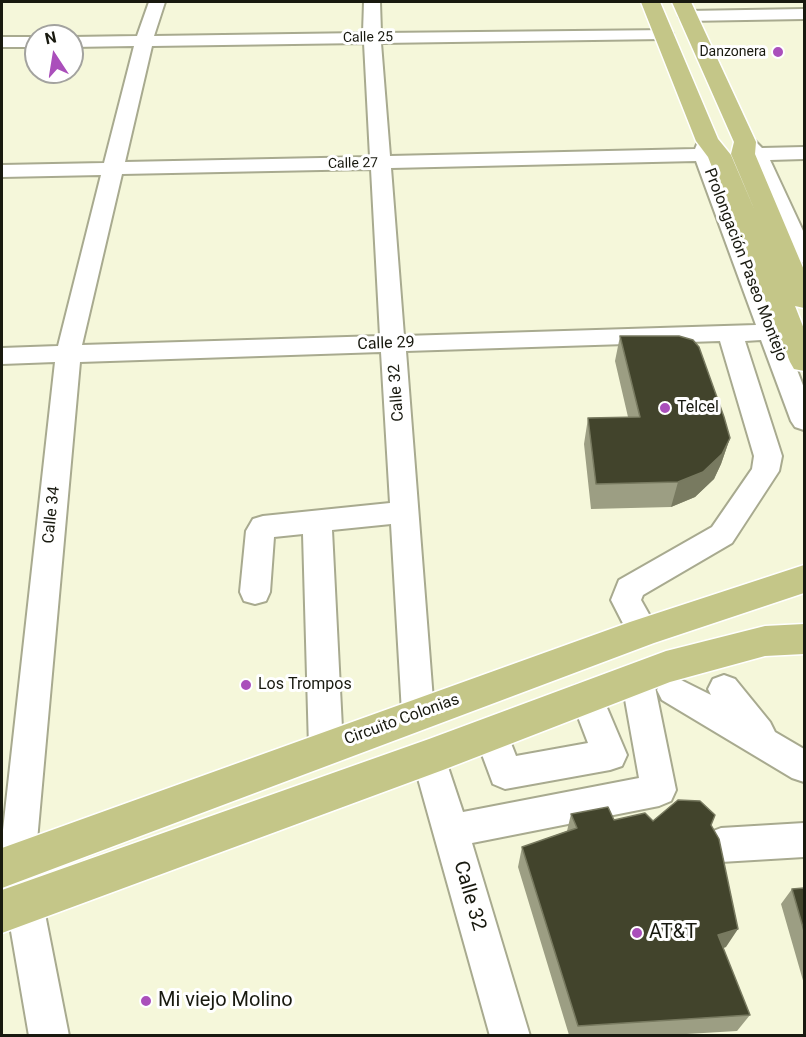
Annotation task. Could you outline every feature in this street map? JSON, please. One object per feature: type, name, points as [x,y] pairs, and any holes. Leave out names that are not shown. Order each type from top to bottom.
[{"type":"main road","name":"Prolongación Paseo Montejo","points":[[650,2],[706,148],[719,155],[804,362]]},
{"type":"main road","points":[[687,17],[751,148],[743,154],[804,300]]},
{"type":"main road","name":"Circuito Colonias","points":[[9,865],[643,632],[804,579]]},
{"type":"main road","points":[[13,908],[429,757],[636,677],[765,641],[804,639]]},
{"type":"street","name":"Calle 34","points":[[49,1035],[13,908],[9,865],[68,354],[144,42],[157,2]]},
{"type":"street","name":"Calle 32","points":[[372,2],[372,38],[418,713]]},
{"type":"street","points":[[687,17],[804,14]]},
{"type":"street","points":[[687,17],[717,33]]},
{"type":"street","name":"Calle 25","points":[[84,42],[663,34]]},
{"type":"street","points":[[2,42],[24,42]]},
{"type":"street","name":"Calle 27","points":[[2,171],[381,163],[706,148]]},
{"type":"street","name":"Prolongación Paseo Montejo","points":[[706,148],[804,421]]},
{"type":"street","points":[[751,148],[804,153]]},
{"type":"street","points":[[751,148],[804,256]]},
{"type":"street","name":"Calle 29","points":[[2,356],[771,332]]},
{"type":"street","points":[[643,632],[626,600],[630,588],[722,536],[765,471],[768,456],[730,333]]},
{"type":"street","points":[[255,592],[260,531],[263,526],[404,512]]},
{"type":"street","points":[[317,522],[326,748]]},
{"type":"street","points":[[450,831],[659,790],[636,677]]},
{"type":"street","points":[[724,689],[768,745]]},
{"type":"street","points":[[673,690],[804,767]]},
{"type":"street","points":[[491,733],[505,773],[610,755],[586,696]]},
{"type":"street","name":"Calle 32","points":[[429,757],[510,1035]]},
{"type":"street","points":[[721,845],[804,840]]},
{"type":"building","name":"Telcel","points":[[620,336],[679,336],[693,340],[699,347],[730,438],[722,454],[703,472],[678,482],[596,484],[588,418],[640,417]]},
{"type":"building","name":"AT&T","points":[[678,800],[700,801],[715,815],[711,825],[719,839],[738,929],[718,935],[750,1015],[578,1026],[522,847],[577,828],[571,814],[608,807],[614,820],[645,813],[653,821]]},
{"type":"building","points":[[804,888],[804,931],[792,889]]},
{"type":"place","name":"Danzonera","points":[[778,52]]},
{"type":"place","name":"Telcel","points":[[665,408]]},
{"type":"place","name":"Los Trompos","points":[[246,685]]},
{"type":"place","name":"AT&T","points":[[637,933]]},
{"type":"place","name":"Mi viejo Molino","points":[[146,1001]]}]
